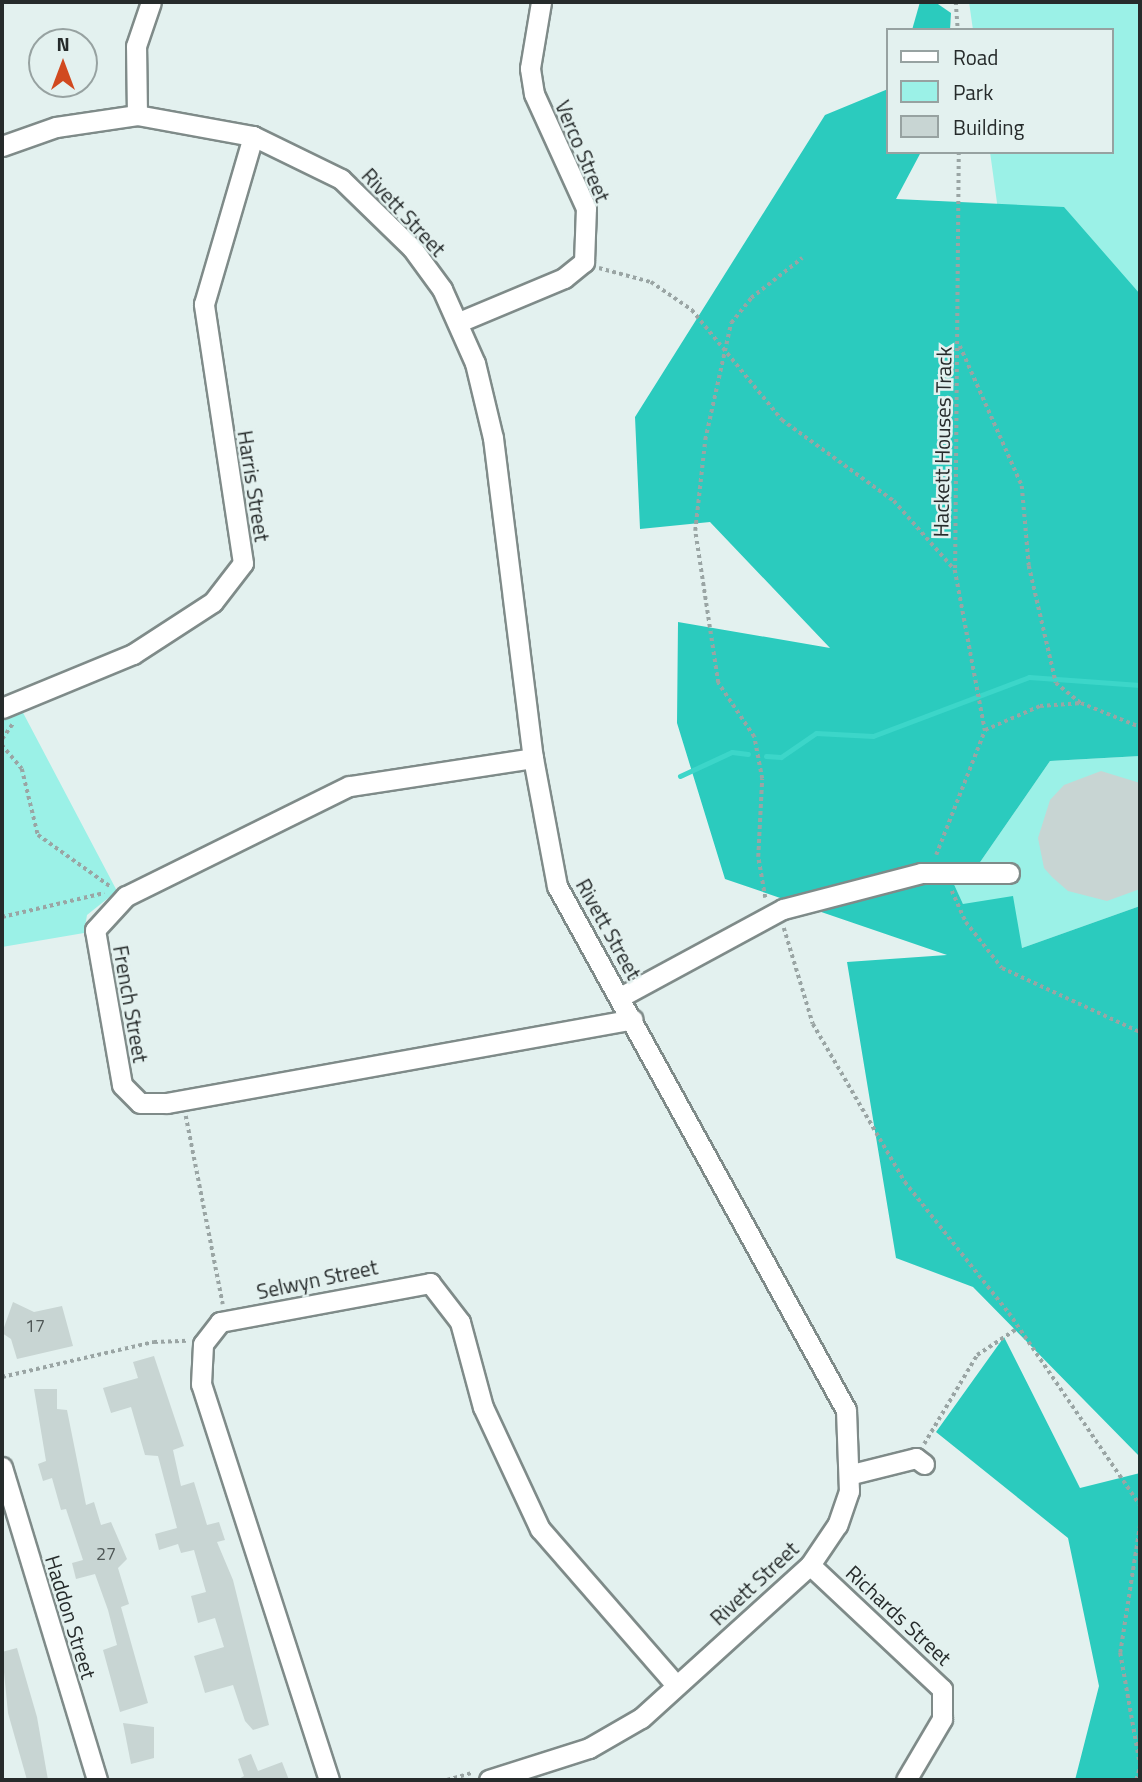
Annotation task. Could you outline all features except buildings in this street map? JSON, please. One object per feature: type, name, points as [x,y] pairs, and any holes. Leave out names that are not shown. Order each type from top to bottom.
[{"type":"street","points":[[137,115],[136,46],[151,2]]},
{"type":"street","name":"Verco Street","points":[[541,2],[530,68],[534,94],[586,208],[584,262]]},
{"type":"street","name":"Rivett Street","points":[[2,146],[56,127],[137,115],[253,136],[341,179],[376,210],[412,248],[459,322],[493,438],[533,758],[558,886],[834,1379],[851,1437],[852,1474],[837,1525],[810,1565],[641,1717],[551,1772],[489,1780]]},
{"type":"street","name":"Harris Street","points":[[2,708],[133,654],[213,602],[243,563],[204,304],[253,136]]},
{"type":"street","points":[[459,322],[564,278],[584,262]]},
{"type":"street","name":"French Street","points":[[533,758],[349,786],[111,908],[95,930],[122,1085],[140,1102],[183,1100],[632,1019]]},
{"type":"street","points":[[620,997],[783,909],[921,873],[941,876],[1009,873]]},
{"type":"street","name":"Selwyn Street","points":[[203,1344],[220,1322],[430,1283],[460,1322],[483,1407],[540,1529],[676,1685]]},
{"type":"street","points":[[203,1344],[201,1384],[329,1780]]},
{"type":"street","points":[[852,1474],[920,1461]]},
{"type":"street","name":"Haddon Street","points":[[2,1467],[97,1780]]},
{"type":"street","name":"Richards Street","points":[[810,1565],[943,1689],[942,1719],[906,1780]]},
{"type":"path","points":[[956,2],[958,28]]},
{"type":"path","name":"Hackett Houses Track","points":[[959,154],[955,570],[985,730]]},
{"type":"path","points":[[584,262],[651,282],[692,310],[782,419],[894,501],[955,570]]},
{"type":"path","points":[[959,342],[1022,486],[1029,566],[1056,683],[1081,703],[1140,727]]},
{"type":"path","points":[[1081,703],[1040,706],[985,730],[950,806],[933,865],[1002,968],[1140,1032]]},
{"type":"path","points":[[2,745],[22,769],[38,835],[116,891],[2,916]]},
{"type":"path","points":[[183,1100],[224,1307]]},
{"type":"path","points":[[920,1461],[977,1355],[1018,1328]]},
{"type":"path","points":[[2,1377],[154,1342],[203,1344]]},
{"type":"path","points":[[1136,1780],[1140,1767],[1120,1653],[1140,1524]]},
{"type":"green space","points":[[969,2],[1140,2],[1140,699],[1008,283],[990,154],[1114,154],[1114,28],[973,28]]},
{"type":"green space","points":[[20,707],[117,891],[87,915],[84,933],[2,947],[2,713]]},
{"type":"green space","points":[[1140,756],[1140,906],[1022,948],[963,904],[947,869],[976,868],[1050,761]]},
{"type":"shaded area","points":[[920,2],[935,2],[951,13],[950,28],[913,28]]},
{"type":"shaded area","points":[[886,90],[886,154],[920,154],[896,199],[1064,207],[1140,294],[1140,756],[1050,761],[976,868],[947,869],[963,904],[1013,896],[1022,948],[1140,906],[1140,1457],[973,1287],[896,1258],[847,962],[947,955],[725,879],[677,723],[678,622],[830,648],[710,522],[640,529],[635,417],[825,115]]},
{"type":"shaded area","points":[[1004,1337],[1080,1488],[1140,1473],[1140,1780],[1075,1780],[1099,1686],[1068,1538],[936,1432]]},
{"type":"waterway","points":[[766,756],[781,757],[816,733],[873,736],[1029,677],[1140,685]]},
{"type":"waterway","points":[[680,776],[732,752],[748,754]]}]
